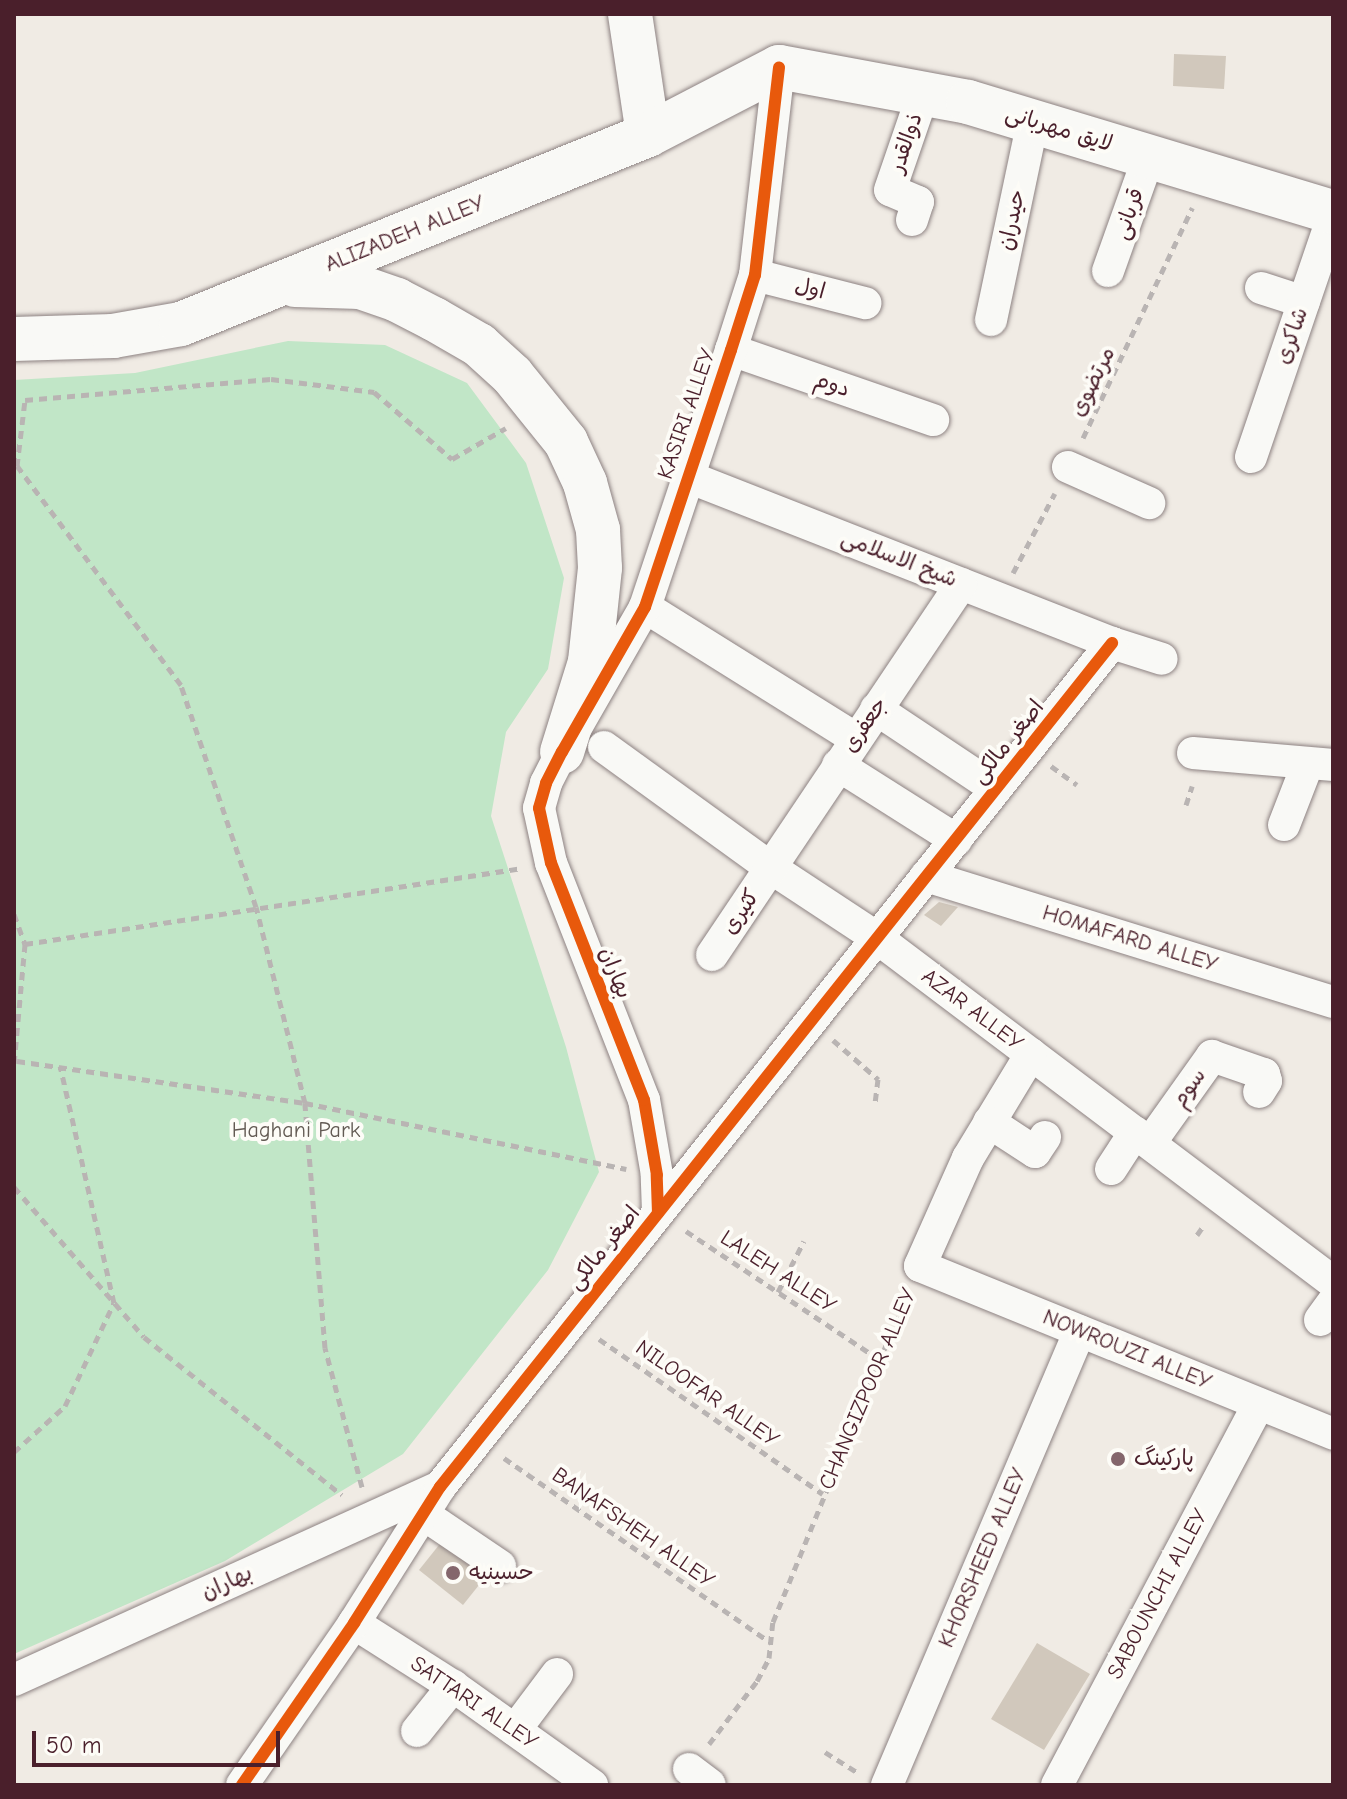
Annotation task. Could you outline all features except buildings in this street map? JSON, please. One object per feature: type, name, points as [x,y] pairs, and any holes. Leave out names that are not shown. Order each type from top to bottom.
[{"type":"street","points":[[630,14],[648,135]]},
{"type":"street","name":"ALIZADEH ALLEY","points":[[14,339],[113,336],[181,324],[648,135],[779,67]]},
{"type":"street","name":"لایق مهربانی","points":[[779,67],[923,94],[1033,120],[1333,214]]},
{"type":"street","name":"KASIRI ALLEY","points":[[583,750],[645,607],[755,275],[779,67]]},
{"type":"street","name":"ذوالقدر","points":[[912,220],[918,202],[890,190],[923,94]]},
{"type":"street","name":"حیدران","points":[[991,320],[1033,120]]},
{"type":"street","name":"قربانی","points":[[1108,271],[1149,156]]},
{"type":"street","name":"شاکری","points":[[1251,457],[1333,214]]},
{"type":"street","name":"اول","points":[[755,275],[865,303]]},
{"type":"street","points":[[281,285],[360,287],[397,300],[479,345],[512,375],[566,442],[585,483],[598,530],[598,609],[583,750]]},
{"type":"street","points":[[1261,288],[1304,302]]},
{"type":"street","name":"دوم","points":[[731,350],[933,420]]},
{"type":"street","points":[[1068,467],[1149,503]]},
{"type":"street","name":"شیخ الاسلامی","points":[[686,476],[1112,643],[1162,659]]},
{"type":"street","name":"جعفری","points":[[771,868],[961,584]]},
{"type":"street","points":[[645,607],[847,752],[956,840]]},
{"type":"street","name":"اصغر مالکی","points":[[242,1785],[354,1623],[440,1487],[1112,643]]},
{"type":"street","points":[[876,709],[996,789]]},
{"type":"street","name":"بهاران","points":[[583,750],[546,783],[539,808],[551,863],[644,1100],[657,1175],[658,1213]]},
{"type":"street","name":"AZAR ALLEY","points":[[583,750],[877,938],[1333,1282]]},
{"type":"street","points":[[1193,753],[1320,764],[1284,825]]},
{"type":"street","name":"کثیری","points":[[712,955],[771,868]]},
{"type":"street","name":"HOMAFARD ALLEY","points":[[926,876],[1333,1002]]},
{"type":"street","name":"CHANGIZPOOR ALLEY","points":[[920,1266],[968,1158],[1031,1054]]},
{"type":"street","name":"سوم","points":[[1143,1138],[1212,1056],[1264,1074],[1266,1081],[1259,1092]]},
{"type":"street","points":[[989,1122],[1035,1152],[1045,1137]]},
{"type":"street","points":[[1111,1169],[1143,1138]]},
{"type":"street","name":"NOWROUZI ALLEY","points":[[920,1266],[1333,1434]]},
{"type":"street","name":"KHORSHEED ALLEY","points":[[875,1781],[1080,1331]]},
{"type":"street","name":"SABOUNCHI ALLEY","points":[[1057,1785],[1259,1404]]},
{"type":"street","name":"بهاران","points":[[14,1680],[440,1487]]},
{"type":"street","points":[[423,1514],[500,1566]]},
{"type":"street","name":"SATTARI ALLEY","points":[[354,1623],[453,1686],[592,1785]]},
{"type":"street","points":[[515,1730],[557,1674]]},
{"type":"street","points":[[417,1731],[453,1686]]},
{"type":"path","points":[[371,1519],[325,1348],[305,1103],[256,907],[181,685],[17,466],[25,400],[271,379],[374,392],[452,459],[539,408]]},
{"type":"path","points":[[25,944],[551,863]]},
{"type":"path","points":[[14,914],[25,944],[15,1063],[60,1066],[305,1103],[657,1175]]},
{"type":"path","points":[[811,1022],[878,1079],[875,1103]]},
{"type":"path","points":[[14,1452],[65,1406],[114,1303],[60,1066]]},
{"type":"path","points":[[14,1187],[144,1337],[371,1519]]},
{"type":"path","points":[[778,1292],[804,1241]]},
{"type":"path","points":[[825,1752],[875,1781]]},
{"type":"green space","name":"Haghani Park","points":[[288,341],[385,345],[467,383],[526,463],[564,578],[548,669],[506,732],[491,816],[566,1047],[599,1172],[548,1270],[403,1454],[225,1561],[14,1654],[14,380],[135,373]]},
{"type":"cycle path","points":[[658,1213],[657,1175],[644,1100],[551,863],[539,808],[546,783],[562,752],[645,607],[731,350],[755,275],[779,67]]},
{"type":"cycle path","points":[[242,1785],[354,1623],[440,1487],[1112,643]]},
{"type":"place","name":"پارکینگ","points":[[1118,1459]]},
{"type":"place","name":"حسینیه","points":[[453,1573]]}]
